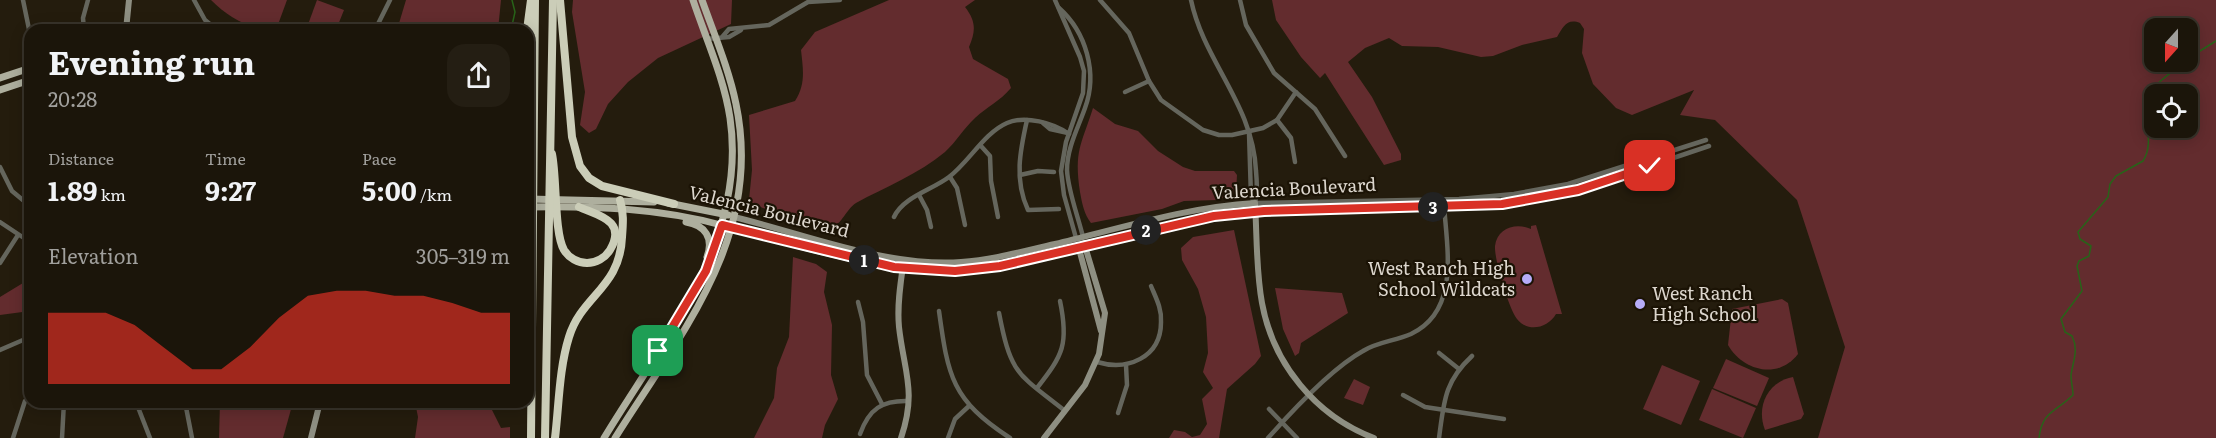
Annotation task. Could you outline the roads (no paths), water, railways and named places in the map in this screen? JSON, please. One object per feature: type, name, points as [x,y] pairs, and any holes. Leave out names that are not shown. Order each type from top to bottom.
[{"type":"highway","points":[[527,24],[533,0]]},
{"type":"highway","points":[[533,0],[533,24]]},
{"type":"highway","points":[[546,438],[553,0]]},
{"type":"highway","points":[[560,0],[572,136],[580,166],[590,178],[602,186],[674,204]]},
{"type":"highway","points":[[549,140],[556,171],[561,243],[571,258],[581,263],[591,263],[602,258],[609,251],[614,233],[605,217],[579,203]]},
{"type":"highway","points":[[555,438],[568,337],[579,315],[617,267],[622,249],[623,210],[620,200]]},
{"type":"highway","points":[[531,408],[531,438]]},
{"type":"main road","points":[[604,438],[699,281],[710,260],[725,214],[732,169],[732,133],[720,80],[693,0]]},
{"type":"main road","points":[[615,438],[706,295],[722,260],[732,228],[740,186],[741,147],[737,110],[719,36],[702,0]]},
{"type":"main road","points":[[0,78],[24,70]]},
{"type":"main road","points":[[0,90],[24,82]]},
{"type":"main road","name":"Valencia Boulevard","points":[[534,199],[670,215],[732,228]]},
{"type":"main road","name":"Valencia Boulevard","points":[[534,207],[620,200],[674,204],[734,217]]},
{"type":"main road","points":[[670,215],[696,224],[707,234],[709,247],[699,281]]},
{"type":"street","points":[[23,0],[28,24]]},
{"type":"street","points":[[84,24],[88,0]]},
{"type":"street","points":[[127,24],[129,0]]},
{"type":"street","points":[[194,0],[211,24]]},
{"type":"street","points":[[378,24],[390,0]]},
{"type":"street","points":[[706,39],[719,36],[729,37],[741,30],[770,25],[808,2],[840,0]]},
{"type":"street","points":[[1055,0],[1084,71],[1083,93],[1061,171],[1064,195],[1080,238]]},
{"type":"street","points":[[1100,0],[1129,33],[1149,81],[1161,100],[1203,130],[1219,135],[1249,133],[1277,120],[1296,92]]},
{"type":"street","points":[[1106,6],[1113,0]]},
{"type":"street","points":[[1191,0],[1200,36],[1233,91],[1255,152],[1255,203],[1260,289],[1268,325],[1285,365],[1310,397],[1334,417],[1374,438]]},
{"type":"street","points":[[1240,0],[1246,25],[1268,63],[1281,80],[1315,109],[1345,156]]},
{"type":"street","points":[[1044,438],[1085,385],[1097,362],[1105,313],[1081,246],[1067,170],[1072,135],[1089,98],[1088,56],[1071,21],[1059,8]]},
{"type":"street","points":[[720,80],[728,77]]},
{"type":"street","points":[[1125,92],[1149,81]]},
{"type":"street","points":[[894,217],[901,206],[950,177],[1006,123],[1027,120],[1044,123],[1050,129],[1072,135]]},
{"type":"street","points":[[1027,120],[1019,157],[1020,175],[1028,210],[1059,209]]},
{"type":"street","points":[[1277,120],[1291,138],[1295,162]]},
{"type":"street","name":"Valencia Boulevard","points":[[734,217],[904,260],[942,262],[985,260],[1231,205],[1444,199],[1499,196],[1553,188],[1706,140]]},
{"type":"street","points":[[981,146],[990,156],[992,191],[999,217]]},
{"type":"street","name":"Valencia Boulevard","points":[[732,228],[903,269],[940,272],[970,270],[1231,214],[1502,204],[1555,196],[1598,184],[1709,146]]},
{"type":"street","points":[[0,167],[12,191],[24,201]]},
{"type":"street","points":[[1020,175],[1038,171],[1054,172]]},
{"type":"street","points":[[950,177],[957,188],[966,225]]},
{"type":"street","points":[[919,195],[927,210],[931,227]]},
{"type":"street","points":[[1268,438],[1343,364],[1364,350],[1410,334],[1425,325],[1437,312],[1447,280],[1444,199]]},
{"type":"street","points":[[0,222],[24,238]]},
{"type":"street","points":[[0,262],[18,235]]},
{"type":"street","points":[[901,438],[910,401],[910,381],[898,325],[904,260]]},
{"type":"street","points":[[1097,362],[1126,365],[1145,355],[1158,337],[1161,314],[1151,286]]},
{"type":"street","points":[[1037,388],[1058,361],[1064,345],[1065,326],[1060,301]]},
{"type":"street","points":[[858,302],[863,322],[867,375],[882,404]]},
{"type":"street","points":[[939,311],[950,372],[969,406],[1010,438]]},
{"type":"street","points":[[999,313],[1011,361],[1019,374],[1065,411]]},
{"type":"street","points":[[0,350],[24,340]]},
{"type":"street","points":[[1439,353],[1459,369]]},
{"type":"street","points":[[1440,438],[1449,383],[1472,356]]},
{"type":"street","points":[[1118,413],[1127,385],[1126,365]]},
{"type":"street","points":[[1403,395],[1425,407],[1504,419]]},
{"type":"street","points":[[860,434],[866,418],[882,404],[910,401]]},
{"type":"street","points":[[13,438],[24,404]]},
{"type":"street","points":[[948,438],[956,419],[969,406]]},
{"type":"street","points":[[62,438],[64,408]]},
{"type":"street","points":[[138,408],[150,438]]},
{"type":"street","points":[[186,408],[192,438]]},
{"type":"street","points":[[311,438],[319,408]]},
{"type":"street","points":[[1269,409],[1297,438]]},
{"type":"waterway","points":[[512,0],[515,12],[512,24]]},
{"type":"waterway","points":[[2198,52],[2216,41]]},
{"type":"waterway","points":[[2039,438],[2043,422],[2073,395],[2071,375],[2075,346],[2072,336],[2065,332],[2061,319],[2082,291],[2077,266],[2079,261],[2089,256],[2091,246],[2080,239],[2078,232],[2108,197],[2110,184],[2116,176],[2143,161],[2148,144],[2147,101],[2154,88],[2173,72]]},
{"type":"place","name":"West Ranch High School Wildcats","points":[[1527,279]]},
{"type":"place","name":"West Ranch High School","points":[[1640,304]]}]
